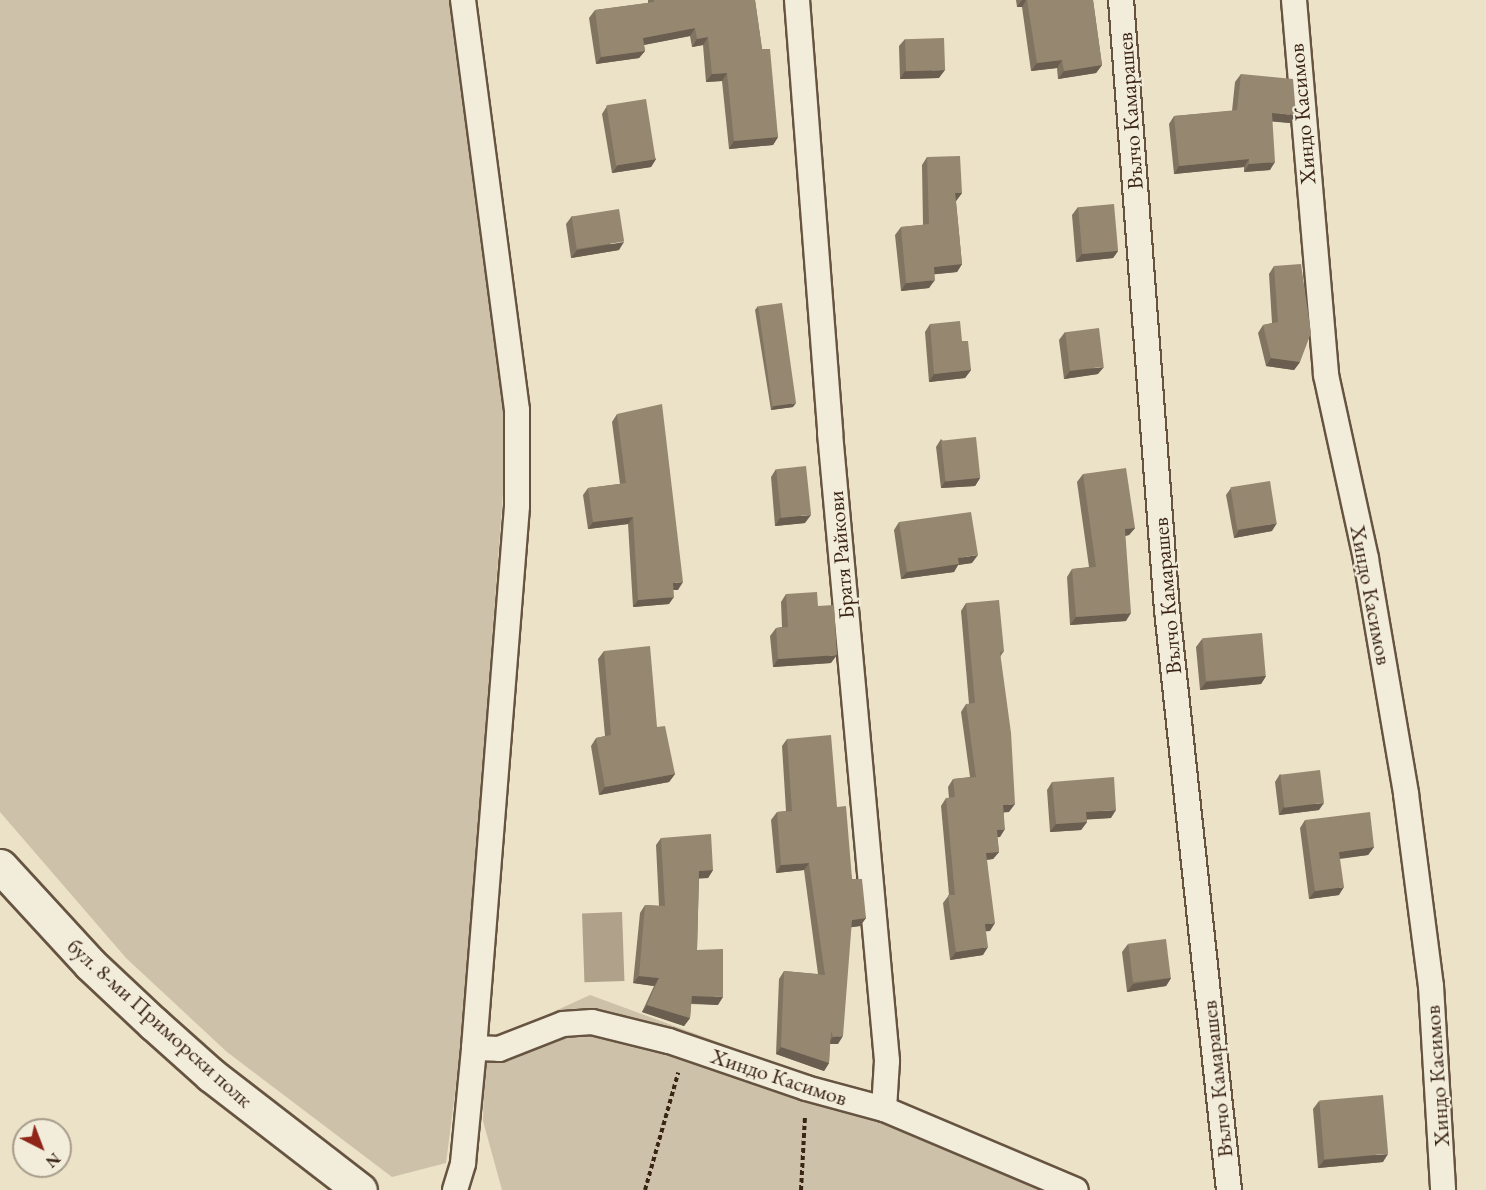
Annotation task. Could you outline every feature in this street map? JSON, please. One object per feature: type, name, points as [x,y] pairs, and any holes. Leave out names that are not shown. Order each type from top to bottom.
[{"type":"street","points":[[455,1190],[463,1163],[474,1048],[517,506],[517,410],[463,0]]},
{"type":"street","name":"Братя Райкови","points":[[797,0],[830,433],[887,1061],[884,1109]]},
{"type":"street","name":"Вълчо Камарашев","points":[[1121,0],[1167,610],[1229,1190]]},
{"type":"street","name":"Хиндо Касимов","points":[[1294,0],[1326,375],[1366,559],[1406,794],[1431,986],[1443,1190]]},
{"type":"street","name":"бул. 8-ми Приморски полк","points":[[0,866],[90,964],[179,1046],[360,1190]]},
{"type":"street","name":"Хиндо Касимов","points":[[474,1048],[499,1049],[563,1024],[592,1022],[685,1046],[806,1088],[884,1109],[1076,1190]]},
{"type":"path","points":[[645,1190],[685,1046]]},
{"type":"path","points":[[801,1190],[806,1088]]},
{"type":"shaded area","points":[[0,0],[451,0],[510,399],[463,1031],[446,1163],[392,1177],[227,1052],[126,958],[0,812]]},
{"type":"shaded area","points":[[622,912],[624,981],[584,982],[582,913]]},
{"type":"shaded area","points":[[590,995],[911,1113],[1081,1190],[502,1190],[483,1121],[485,1043]]},
{"type":"building","points":[[654,0],[755,0],[762,49],[770,49],[778,137],[734,141],[727,73],[712,74],[708,37],[697,39],[695,28],[643,38],[645,51],[601,57],[595,10],[654,2]]},
{"type":"building","points":[[1027,0],[1093,0],[1102,65],[1064,71],[1062,60],[1037,63]]},
{"type":"building","points":[[944,38],[945,70],[906,71],[905,39]]},
{"type":"building","points":[[1241,74],[1293,79],[1296,115],[1272,113],[1275,162],[1249,164],[1249,159],[1179,166],[1174,116],[1237,110]]},
{"type":"building","points":[[646,99],[656,159],[616,166],[606,105]]},
{"type":"building","points":[[960,156],[962,193],[955,193],[962,264],[934,267],[935,280],[906,283],[901,227],[929,224],[927,157]]},
{"type":"building","points":[[1114,204],[1118,251],[1082,254],[1078,207]]},
{"type":"building","points":[[619,209],[624,242],[577,249],[572,217]]},
{"type":"building","points":[[1301,264],[1311,333],[1300,362],[1271,358],[1263,325],[1278,322],[1274,266]]},
{"type":"building","points":[[782,303],[796,403],[772,406],[758,306]]},
{"type":"building","points":[[960,321],[962,341],[968,341],[971,370],[934,374],[930,324]]},
{"type":"building","points":[[1099,328],[1104,367],[1070,371],[1065,332]]},
{"type":"building","points":[[662,404],[683,582],[673,583],[674,597],[638,600],[633,517],[593,522],[588,488],[626,483],[617,414]]},
{"type":"building","points":[[976,437],[980,478],[945,481],[941,441]]},
{"type":"building","points":[[806,466],[811,515],[781,518],[776,469]]},
{"type":"building","points":[[1126,468],[1135,528],[1125,529],[1131,613],[1076,617],[1072,569],[1096,567],[1083,474]]},
{"type":"building","points":[[1270,481],[1277,523],[1237,530],[1230,487]]},
{"type":"building","points":[[971,512],[978,555],[958,558],[959,564],[907,572],[899,522]]},
{"type":"building","points":[[817,592],[818,606],[834,605],[837,655],[778,659],[776,628],[788,627],[786,594]]},
{"type":"building","points":[[999,600],[1004,651],[1000,652],[1011,733],[1015,804],[1003,805],[1005,829],[997,830],[999,852],[986,853],[995,923],[985,924],[988,947],[956,952],[948,895],[955,895],[946,798],[955,797],[953,779],[976,777],[966,704],[975,703],[966,603]]},
{"type":"building","points":[[1262,633],[1266,676],[1206,681],[1202,638]]},
{"type":"building","points":[[650,646],[657,727],[665,726],[675,774],[605,787],[596,738],[611,735],[604,651]]},
{"type":"building","points":[[831,735],[837,807],[846,806],[852,879],[862,879],[866,918],[852,920],[843,1036],[833,1037],[831,1031],[829,1063],[781,1047],[784,971],[825,975],[809,863],[781,865],[777,812],[792,811],[787,739]]},
{"type":"building","points":[[1320,770],[1324,803],[1284,808],[1280,775]]},
{"type":"building","points":[[1114,777],[1116,810],[1086,812],[1087,822],[1056,824],[1052,782]]},
{"type":"building","points":[[1370,812],[1374,847],[1339,852],[1344,887],[1315,891],[1305,820]]},
{"type":"building","points":[[711,834],[713,870],[699,871],[697,950],[723,949],[723,997],[692,996],[690,1018],[647,1005],[659,978],[639,976],[645,905],[665,906],[661,838]]},
{"type":"building","points":[[1166,939],[1171,978],[1133,982],[1128,944]]},
{"type":"building","points":[[1383,1095],[1388,1154],[1324,1159],[1319,1101]]}]
